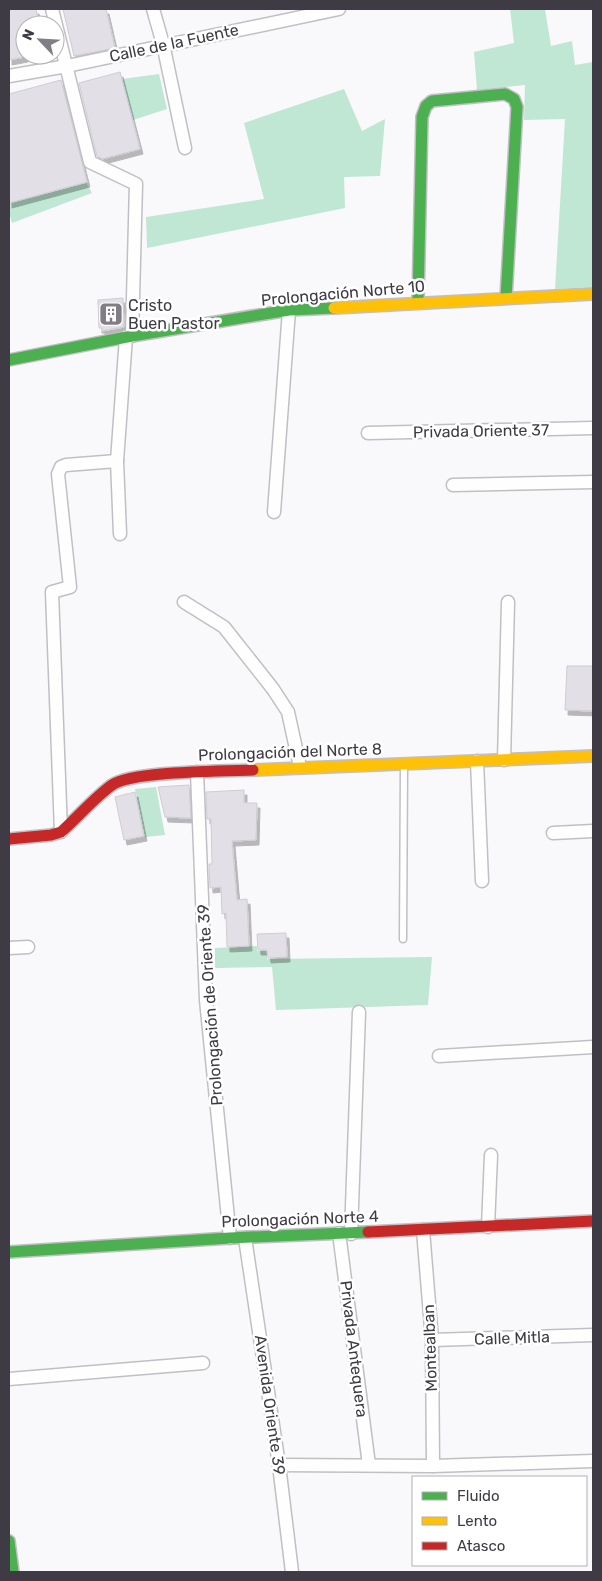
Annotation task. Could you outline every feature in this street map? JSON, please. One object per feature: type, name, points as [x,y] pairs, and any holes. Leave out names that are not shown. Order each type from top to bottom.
[{"type":"street","points":[[52,9],[90,162],[136,184],[129,336],[117,461],[120,534]]},
{"type":"street","points":[[153,9],[163,44],[185,148]]},
{"type":"street","name":"Calle de la Fuente","points":[[9,76],[67,66],[163,44],[339,9]]},
{"type":"street","points":[[418,302],[422,117],[426,106],[432,101],[505,94],[514,98],[517,107],[506,298]]},
{"type":"street","name":"Prolongación Norte 10","points":[[9,360],[129,336],[290,310],[593,294]]},
{"type":"street","points":[[274,512],[290,310]]},
{"type":"street","name":"Privada Oriente 37","points":[[368,433],[593,428]]},
{"type":"street","points":[[9,839],[51,835],[61,832],[52,592],[70,587],[58,474],[61,467],[66,464],[117,461]]},
{"type":"street","points":[[453,486],[593,482]]},
{"type":"street","points":[[184,602],[224,627],[273,689],[288,712],[300,768]]},
{"type":"street","points":[[504,760],[508,602]]},
{"type":"street","name":"Prolongación del Norte 8","points":[[61,832],[113,784],[129,778],[197,772],[593,756]]},
{"type":"street","points":[[477,761],[482,881]]},
{"type":"street","name":"Prolongación de Oriente 39","points":[[197,772],[206,1000],[230,1238]]},
{"type":"street","points":[[553,833],[593,831]]},
{"type":"street","points":[[9,948],[28,947]]},
{"type":"street","name":"Privada Antequera","points":[[359,1012],[345,1233],[369,1465]]},
{"type":"street","points":[[439,1056],[593,1047]]},
{"type":"street","points":[[488,1227],[492,1155]]},
{"type":"street","name":"Prolongación Norte 4","points":[[9,1252],[230,1238],[593,1221]]},
{"type":"street","name":"Montealban","points":[[423,1230],[432,1340],[433,1466]]},
{"type":"street","name":"Avenida Oriente 39","points":[[245,1238],[279,1465],[292,1572]]},
{"type":"street","name":"Calle Mitla","points":[[432,1340],[593,1335]]},
{"type":"street","points":[[9,1379],[203,1363]]},
{"type":"street","points":[[279,1465],[433,1466],[593,1461]]},
{"type":"street","points":[[9,1541],[13,1572]]},
{"type":"lane","points":[[403,939],[404,764]]},
{"type":"green space","points":[[510,9],[545,9],[551,46],[572,41],[575,65],[593,62],[593,287],[555,289],[565,119],[524,120],[525,85],[477,90],[474,52],[514,43]]},
{"type":"green space","points":[[159,74],[167,109],[133,120],[122,79]]},
{"type":"green space","points":[[344,89],[362,131],[385,119],[380,176],[344,177],[345,208],[147,248],[146,217],[264,199],[244,123]]},
{"type":"green space","points":[[86,183],[92,193],[12,223],[9,203]]},
{"type":"green space","points":[[156,787],[165,835],[145,837],[135,789]]},
{"type":"green space","points":[[257,946],[257,951],[267,951],[267,959],[432,957],[428,1005],[276,1010],[272,967],[215,968],[215,948]]},
{"type":"building","points":[[9,9],[36,9],[37,15],[15,15],[15,59],[9,60]]},
{"type":"building","points":[[63,9],[106,9],[115,48],[74,56]]},
{"type":"building","points":[[120,72],[140,149],[102,159],[97,156],[79,83]]},
{"type":"building","points":[[61,80],[87,182],[9,203],[9,94]]},
{"type":"building","name":"Cristo Buen Pastor","points":[[123,298],[124,327],[102,331],[102,328],[99,328],[98,300]]},
{"type":"building","points":[[567,666],[593,666],[593,711],[565,710]]},
{"type":"building","points":[[189,785],[191,818],[165,817],[158,787]]},
{"type":"building","points":[[244,790],[244,803],[257,803],[256,840],[232,841],[237,900],[247,899],[249,946],[227,947],[226,913],[222,914],[221,887],[210,888],[209,864],[212,864],[211,819],[207,819],[206,792]]},
{"type":"building","points":[[135,792],[144,836],[124,840],[115,797]]},
{"type":"building","points":[[286,933],[287,957],[268,958],[267,950],[258,950],[257,934]]},
{"type":"traffic: fast","points":[[418,302],[422,117],[426,106],[432,101],[505,94],[514,99],[517,107],[506,298]]},
{"type":"traffic: fast","points":[[9,360],[132,336],[289,310],[334,308]]},
{"type":"traffic: fast","points":[[9,1252],[230,1238],[368,1232]]},
{"type":"traffic: fast","points":[[9,1541],[13,1572]]},
{"type":"traffic: slow","points":[[334,308],[593,294]]},
{"type":"traffic: slow","points":[[253,770],[593,756]]},
{"type":"traffic: jam","points":[[9,839],[51,835],[61,832],[105,790],[122,780],[158,774],[253,770]]},
{"type":"traffic: jam","points":[[368,1232],[593,1221]]},
{"type":"place","name":"Cristo Buen Pastor","points":[[111,314]]}]
